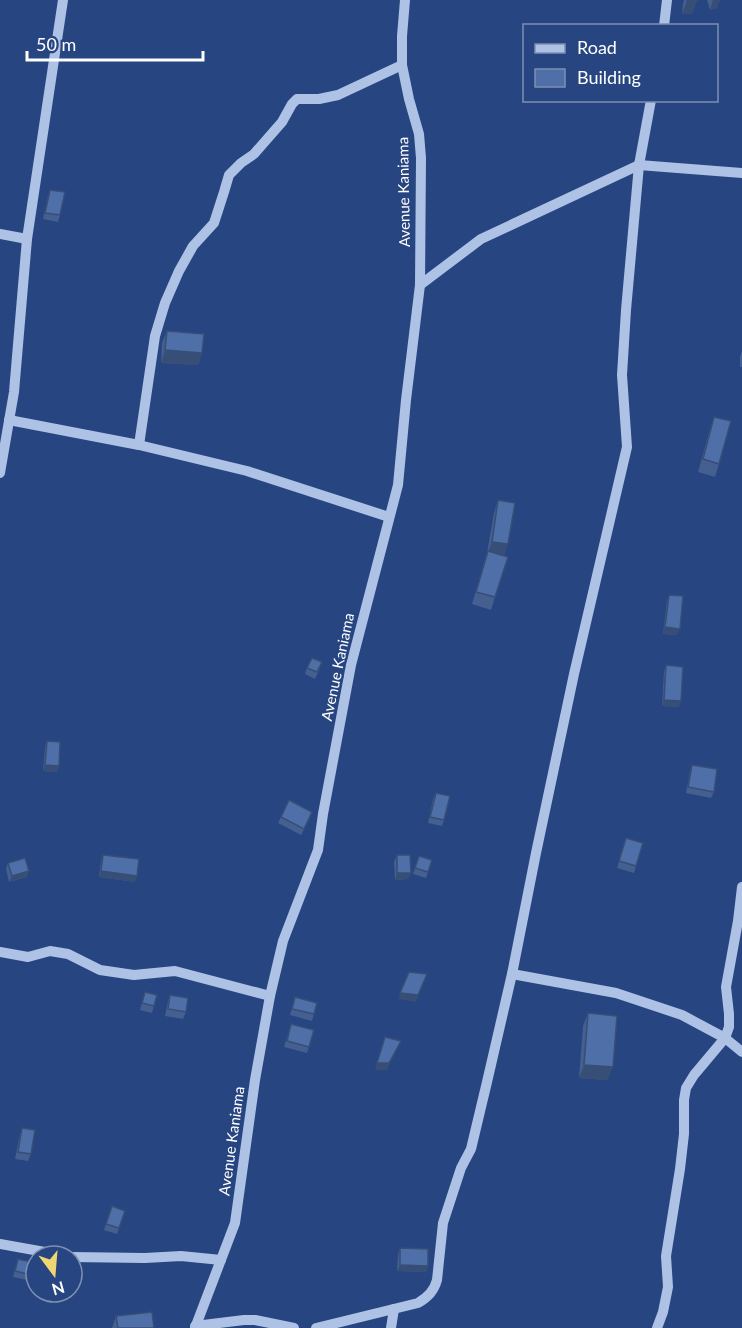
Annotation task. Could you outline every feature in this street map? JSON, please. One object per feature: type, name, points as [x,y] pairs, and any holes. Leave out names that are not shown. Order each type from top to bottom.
[{"type":"street","points":[[0,473],[14,392],[27,239],[63,0]]},
{"type":"street","name":"Avenue Kaniama","points":[[195,1327],[235,1223],[255,1080],[270,996],[284,941],[318,850],[351,665],[398,485],[420,285],[421,158],[419,134],[402,65],[405,0]]},
{"type":"street","points":[[664,24],[667,0]]},
{"type":"street","points":[[139,445],[155,336],[165,303],[193,246],[214,223],[228,176],[254,154],[282,122],[297,99],[319,99],[338,95],[402,65]]},
{"type":"street","points":[[316,1328],[418,1303],[427,1298],[435,1288],[443,1223],[461,1168],[471,1149],[512,974],[574,675],[627,447],[622,375],[626,310],[639,165],[651,102]]},
{"type":"street","points":[[420,285],[481,239],[639,165],[742,173]]},
{"type":"street","points":[[0,234],[27,239]]},
{"type":"street","points":[[9,420],[139,445],[247,471],[389,517]]},
{"type":"street","points":[[657,1328],[668,1287],[666,1256],[684,1134],[686,1088],[725,1038],[729,1027],[726,987],[742,887]]},
{"type":"street","points":[[0,952],[28,957],[50,951],[69,954],[100,970],[134,975],[175,971],[270,996]]},
{"type":"street","points":[[512,974],[616,993],[682,1015],[725,1038],[742,1052]]},
{"type":"street","points":[[0,1244],[24,1248]]},
{"type":"street","points":[[84,1257],[181,1256],[221,1260]]},
{"type":"street","points":[[391,1328],[394,1309]]},
{"type":"street","points":[[195,1327],[255,1320],[294,1328]]},
{"type":"building","points":[[50,190],[65,192],[60,215],[45,213]]},
{"type":"building","points":[[167,331],[204,334],[202,353],[165,350]]},
{"type":"building","points":[[714,417],[731,421],[719,464],[703,459]]},
{"type":"building","points":[[498,500],[515,503],[508,544],[492,542]]},
{"type":"building","points":[[488,551],[508,557],[495,597],[476,592]]},
{"type":"building","points":[[669,595],[683,596],[680,629],[665,627]]},
{"type":"building","points":[[312,658],[322,662],[317,672],[307,668]]},
{"type":"building","points":[[666,665],[683,667],[681,701],[664,700]]},
{"type":"building","points":[[47,741],[60,742],[59,766],[45,765]]},
{"type":"building","points":[[692,765],[717,769],[714,792],[688,787]]},
{"type":"building","points":[[436,793],[450,796],[444,820],[430,817]]},
{"type":"building","points":[[289,800],[312,812],[304,829],[281,817]]},
{"type":"building","points":[[626,838],[643,843],[636,866],[619,861]]},
{"type":"building","points":[[103,855],[139,859],[137,876],[101,871]]},
{"type":"building","points":[[397,855],[410,855],[411,873],[397,873]]},
{"type":"building","points":[[419,856],[432,860],[428,872],[415,868]]},
{"type":"building","points":[[25,858],[29,871],[12,876],[8,863]]},
{"type":"building","points":[[409,972],[427,974],[418,995],[400,993]]},
{"type":"building","points":[[145,992],[157,995],[154,1006],[142,1003]]},
{"type":"building","points":[[170,995],[188,998],[186,1012],[168,1009]]},
{"type":"building","points":[[295,997],[317,1003],[314,1014],[292,1009]]},
{"type":"building","points":[[588,1013],[617,1016],[613,1067],[584,1065]]},
{"type":"building","points":[[291,1024],[314,1030],[309,1047],[287,1041]]},
{"type":"building","points":[[385,1037],[401,1041],[389,1063],[377,1063]]},
{"type":"building","points":[[22,1128],[35,1130],[31,1154],[18,1152]]},
{"type":"building","points":[[112,1206],[125,1211],[119,1228],[106,1224]]},
{"type":"building","points":[[400,1248],[428,1249],[428,1266],[400,1265]]},
{"type":"building","points":[[18,1259],[24,1260],[24,1273],[15,1271]]},
{"type":"building","points":[[152,1312],[154,1328],[118,1328],[116,1316]]}]
